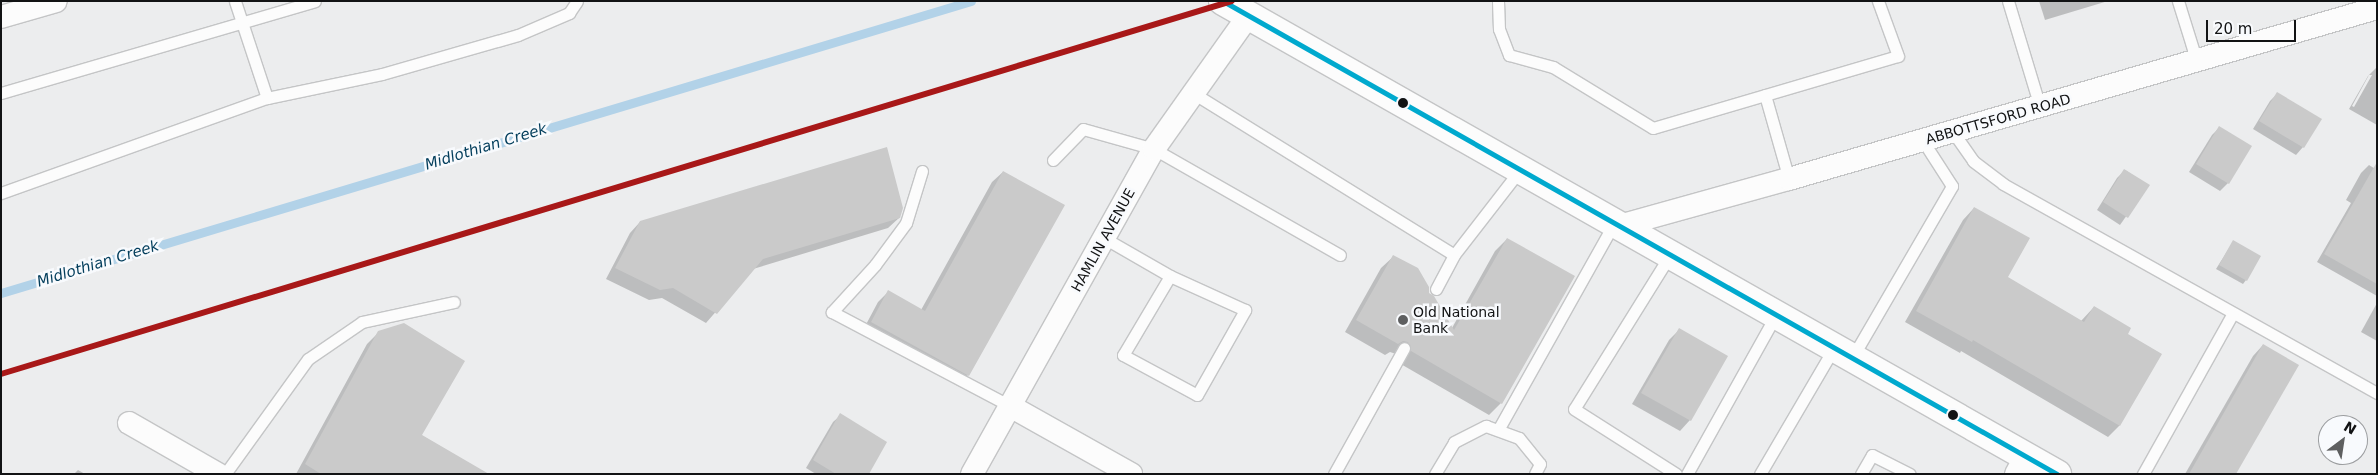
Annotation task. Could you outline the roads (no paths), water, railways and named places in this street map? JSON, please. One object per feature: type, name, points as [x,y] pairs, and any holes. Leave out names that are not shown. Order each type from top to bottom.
[{"type":"main road","points":[[1223,1],[1843,353],[2021,465],[2057,474]]},
{"type":"street","points":[[1,17],[56,1]]},
{"type":"street","name":"ABBOTTSFORD ROAD","points":[[1616,224],[1789,179],[1923,141],[2377,8]]},
{"type":"street","name":"HAMLIN AVENUE","points":[[972,474],[1154,149],[1248,16]]},
{"type":"street","points":[[1010,406],[1131,474]]},
{"type":"street","points":[[129,424],[218,474]]},
{"type":"lane","points":[[235,1],[267,98]]},
{"type":"lane","points":[[1,93],[314,1]]},
{"type":"lane","points":[[1,193],[267,98],[382,74],[518,35],[569,12],[577,1]]},
{"type":"lane","points":[[1498,1],[1499,29],[1509,55],[1553,67],[1653,128],[1898,56],[1878,1]]},
{"type":"lane","points":[[2008,1],[2040,107]]},
{"type":"lane","points":[[2178,1],[2198,62]]},
{"type":"lane","points":[[1193,93],[1454,255]]},
{"type":"lane","points":[[1765,95],[1789,179]]},
{"type":"lane","points":[[1053,160],[1083,129],[1154,149],[1340,255]]},
{"type":"lane","points":[[1952,132],[1973,161],[2003,184],[2377,393]]},
{"type":"lane","points":[[1760,474],[1843,353],[1952,186],[1923,141]]},
{"type":"lane","points":[[1436,289],[1454,255],[1520,170]]},
{"type":"lane","points":[[922,171],[906,223],[875,265],[832,312],[1010,406]]},
{"type":"lane","points":[[1498,430],[1616,224]]},
{"type":"lane","points":[[1104,238],[1170,276],[1244,310],[1197,395],[1123,355],[1170,276]]},
{"type":"lane","points":[[1670,254],[1574,409],[1676,474]]},
{"type":"lane","points":[[225,474],[308,359],[362,322],[454,302]]},
{"type":"lane","points":[[2143,474],[2233,313]]},
{"type":"lane","points":[[1686,474],[1776,315]]},
{"type":"lane","points":[[1334,474],[1404,348]]},
{"type":"lane","points":[[1435,474],[1454,442],[1486,426],[1519,438],[1540,464],[1535,474]]},
{"type":"lane","points":[[1861,474],[1872,455],[1910,474]]},
{"type":"waterway","name":"Midlothian Creek","points":[[1,293],[971,1]]},
{"type":"place","name":"Old National Bank","points":[[1403,320]]}]
